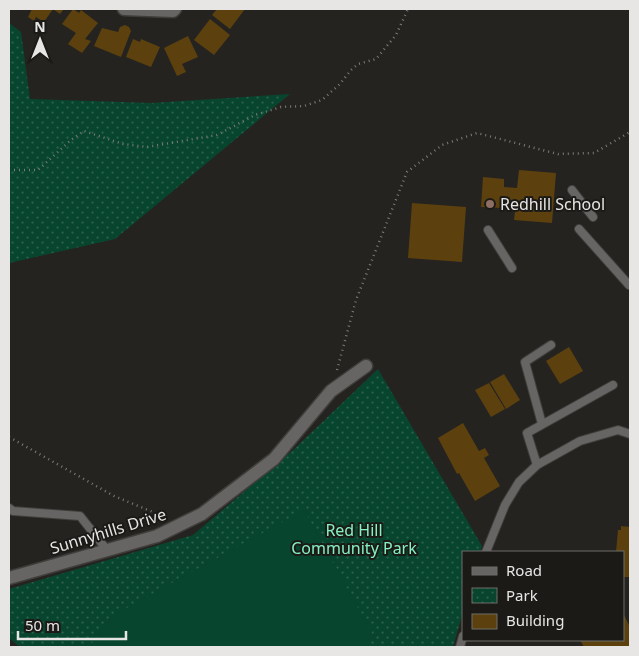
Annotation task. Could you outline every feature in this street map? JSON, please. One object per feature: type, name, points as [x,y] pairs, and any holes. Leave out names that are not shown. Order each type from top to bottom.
[{"type":"street","points":[[124,9],[173,11],[175,9]]},
{"type":"street","name":"Sunnyhills Drive","points":[[9,578],[157,536],[202,514],[274,459],[331,391],[366,366]]},
{"type":"lane","points":[[572,190],[593,217]]},
{"type":"lane","points":[[579,229],[629,285]]},
{"type":"lane","points":[[488,230],[512,268]]},
{"type":"lane","points":[[542,424],[525,362],[551,345]]},
{"type":"lane","points":[[537,465],[527,433],[613,385]]},
{"type":"lane","points":[[486,551],[519,482],[537,465],[580,441],[618,430],[630,434]]},
{"type":"lane","points":[[9,508],[13,511],[80,516],[107,550]]},
{"type":"path","points":[[9,170],[38,170],[71,140],[84,131],[123,144],[147,147],[218,135],[255,115],[281,107],[304,106],[322,100],[358,64],[376,60],[396,35],[408,9]]},
{"type":"path","points":[[331,391],[356,300],[407,172],[442,145],[477,133],[558,154],[594,152],[630,132]]},
{"type":"path","points":[[9,437],[114,496],[182,524]]},
{"type":"green space","points":[[9,23],[21,32],[30,99],[151,103],[290,94],[115,239],[9,263]]},
{"type":"green space","name":"Red Hill Community Park","points":[[378,369],[482,546],[480,551],[462,551],[462,616],[453,647],[20,647],[9,638],[9,589],[193,535],[292,451]]},
{"type":"green space","points":[[304,510],[373,635],[363,647],[89,647],[114,615]]},
{"type":"building","points":[[32,9],[53,9],[44,22],[36,17],[34,21],[28,17]]},
{"type":"building","points":[[53,9],[64,9],[60,14]]},
{"type":"building","points":[[73,9],[79,13],[81,10],[98,23],[85,39],[91,41],[82,53],[68,44],[76,33],[62,24]]},
{"type":"building","points":[[217,9],[245,9],[230,29],[212,15]]},
{"type":"building","points":[[210,19],[230,35],[214,55],[194,40]]},
{"type":"building","points":[[125,25],[131,31],[121,57],[94,46],[102,28],[118,32],[120,27]]},
{"type":"building","points":[[188,36],[198,57],[182,64],[186,72],[177,76],[164,48]]},
{"type":"building","points":[[133,39],[140,42],[141,39],[160,47],[151,67],[126,57]]},
{"type":"building","points":[[519,170],[556,173],[552,223],[514,220],[516,201],[503,200],[502,208],[481,207],[483,177],[504,179],[504,187],[517,188]]},
{"type":"building","points":[[412,203],[466,207],[462,262],[408,258]]},
{"type":"building","points":[[569,347],[583,371],[560,384],[546,361]]},
{"type":"building","points":[[504,374],[520,400],[506,409],[490,382]]},
{"type":"building","points":[[489,383],[505,409],[491,417],[475,390]]},
{"type":"building","points":[[463,423],[479,451],[485,448],[489,455],[484,458],[500,486],[475,501],[459,473],[457,474],[438,438]]},
{"type":"building","points":[[621,526],[630,527],[630,577],[624,577],[624,551],[616,551],[618,530],[621,530]]},
{"type":"building","points":[[624,615],[630,627],[630,647],[584,647],[581,641],[624,641]]},
{"type":"place","name":"Redhill School","points":[[490,204]]}]
